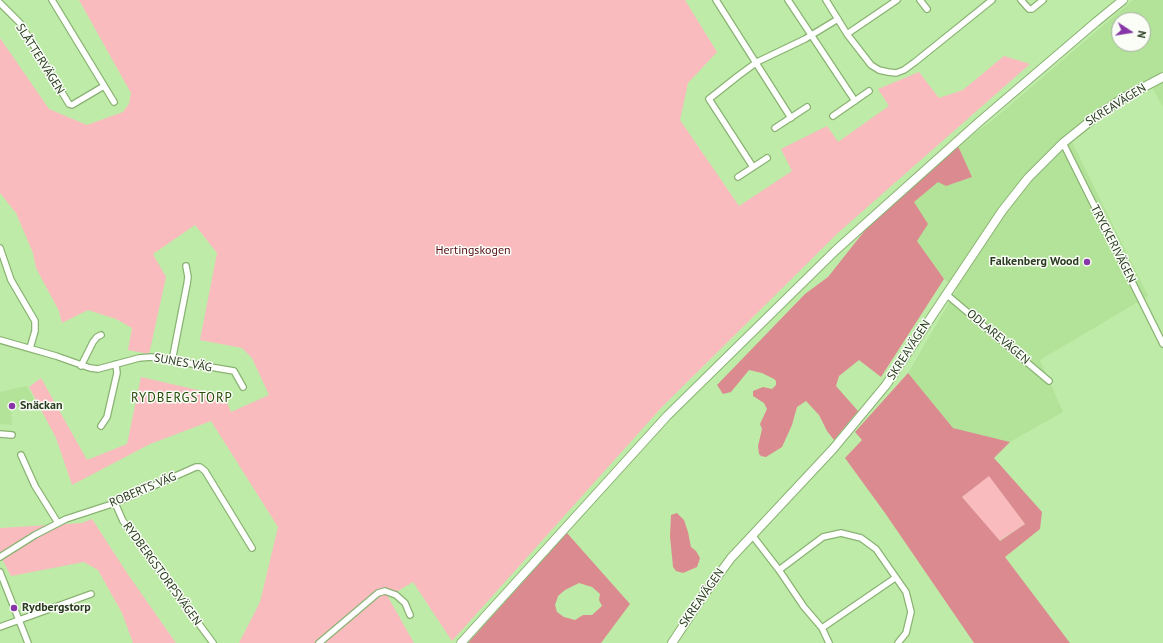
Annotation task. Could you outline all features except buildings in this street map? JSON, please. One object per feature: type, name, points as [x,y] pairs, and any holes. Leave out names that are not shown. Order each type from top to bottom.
[{"type":"main road","points":[[461,643],[667,416],[836,250],[979,122],[1124,0]]},
{"type":"main road","name":"SKREAVÄGEN","points":[[672,643],[727,563],[833,450],[886,385],[946,294],[1028,178],[1062,143],[1106,109],[1163,77]]},
{"type":"street","points":[[52,0],[114,102]]},
{"type":"street","points":[[716,0],[757,62],[791,118]]},
{"type":"street","points":[[788,0],[855,100]]},
{"type":"street","points":[[826,0],[847,34],[871,65],[879,70],[896,73],[904,70],[916,62],[992,0]]},
{"type":"street","points":[[847,34],[897,0]]},
{"type":"street","points":[[920,0],[927,9]]},
{"type":"street","points":[[1020,0],[1029,9],[1032,9],[1043,0]]},
{"type":"street","name":"SLÅTTERVÄGEN","points":[[0,3],[20,24],[69,104],[72,105],[104,86]]},
{"type":"street","points":[[753,167],[709,99],[757,62],[812,35],[838,19]]},
{"type":"street","points":[[834,116],[869,91]]},
{"type":"street","points":[[775,128],[807,107]]},
{"type":"street","name":"TRYCKERIVÄGEN","points":[[1062,143],[1163,344]]},
{"type":"street","points":[[738,177],[767,158]]},
{"type":"street","points":[[0,248],[11,280],[35,321],[35,331],[30,348]]},
{"type":"street","points":[[172,360],[188,277],[186,266]]},
{"type":"street","name":"ODLAREVÄGEN","points":[[946,294],[1049,381]]},
{"type":"street","points":[[82,366],[93,342],[97,337],[102,335]]},
{"type":"street","name":"SUNES VÄG","points":[[0,340],[30,348],[90,368],[98,369],[145,357],[172,360],[234,371],[243,387]]},
{"type":"street","points":[[101,426],[107,417],[117,373],[116,364]]},
{"type":"street","points":[[0,434],[12,435]]},
{"type":"street","points":[[21,456],[35,486],[58,523]]},
{"type":"street","name":"ROBERTS VÄG","points":[[0,557],[66,519],[115,503],[196,467],[200,467],[205,470],[252,548]]},
{"type":"street","name":"RYDBERGSTORPSVÄGEN","points":[[115,503],[123,521],[212,643]]},
{"type":"street","points":[[779,570],[823,537],[841,533],[861,538],[876,549],[906,592],[911,612],[906,633],[898,643]]},
{"type":"street","points":[[752,535],[779,570],[804,607],[822,628],[830,643]]},
{"type":"street","points":[[0,572],[28,643]]},
{"type":"street","points":[[822,628],[896,578]]},
{"type":"street","points":[[319,643],[378,593],[385,591],[396,595],[405,603],[410,615]]},
{"type":"street","points":[[0,627],[91,594]]},
{"type":"shaded area","points":[[1133,0],[1163,0],[1163,107],[1152,87],[1119,106],[1072,142],[1148,296],[1040,360],[1063,412],[1010,442],[953,428],[908,373],[957,289],[944,279],[917,241],[914,202],[938,182],[971,177],[958,146],[995,118],[1111,19],[1111,52],[1151,52],[1151,12],[1119,12]]},
{"type":"shaded area","points":[[958,146],[972,177],[946,186],[938,182],[914,202],[928,224],[917,241],[944,279],[881,377],[859,360],[839,376],[836,386],[858,411],[834,440],[827,431],[819,415],[806,401],[797,407],[792,425],[782,447],[766,457],[761,456],[759,454],[758,446],[762,429],[760,424],[767,409],[764,403],[753,396],[753,391],[763,387],[772,389],[776,385],[776,381],[762,373],[749,370],[731,392],[723,394],[717,385],[805,294],[828,277],[866,229]]},
{"type":"shaded area","points":[[908,373],[953,428],[1010,442],[994,458],[1042,512],[1040,529],[1005,557],[1070,643],[974,643],[885,513],[845,458],[862,440],[855,432]],"holes":[[[989,476],[1025,524],[1000,541],[962,497]]]},
{"type":"shaded area","name":"Snäckan","points":[[27,386],[36,403],[11,409],[12,425],[0,424],[0,392]]},
{"type":"shaded area","points":[[677,513],[684,520],[691,547],[696,551],[700,558],[697,567],[683,573],[676,571],[673,567],[670,536],[671,515]]},
{"type":"shaded area","points":[[567,533],[630,604],[601,643],[468,643]],"holes":[[[579,583],[592,587],[600,594],[599,600],[602,606],[592,615],[583,615],[575,620],[564,617],[557,612],[555,605],[558,596],[565,590]]]},
{"type":"green space","name":"Hertingskogen","points":[[79,0],[685,0],[717,52],[688,83],[680,120],[739,206],[792,171],[781,149],[827,126],[838,142],[889,106],[878,89],[919,72],[939,98],[963,90],[1004,56],[1030,64],[839,232],[662,407],[452,641],[413,582],[388,597],[414,643],[239,643],[260,602],[278,527],[211,421],[150,444],[72,485],[56,438],[29,387],[41,378],[87,460],[127,444],[141,377],[224,396],[231,412],[269,395],[252,358],[242,348],[200,340],[217,253],[195,225],[153,254],[166,277],[149,354],[128,350],[132,328],[116,319],[88,310],[62,323],[59,311],[36,268],[33,253],[16,213],[0,193],[0,38],[49,109],[87,125],[123,112],[129,104],[131,93]]},
{"type":"green space","points":[[989,475],[1025,524],[999,541],[962,497]]},
{"type":"green space","points":[[92,519],[129,576],[176,643],[133,643],[122,613],[98,570],[84,562],[11,576],[0,555],[0,528],[82,523]]},
{"type":"place","name":"Falkenberg Wood","points":[[1087,262]]},
{"type":"place","name":"Snäckan","points":[[12,406]]},
{"type":"place","name":"Rydbergstorp","points":[[14,608]]},
{"type":"district","name":"RYDBERGSTORP","points":[[182,398]]}]
